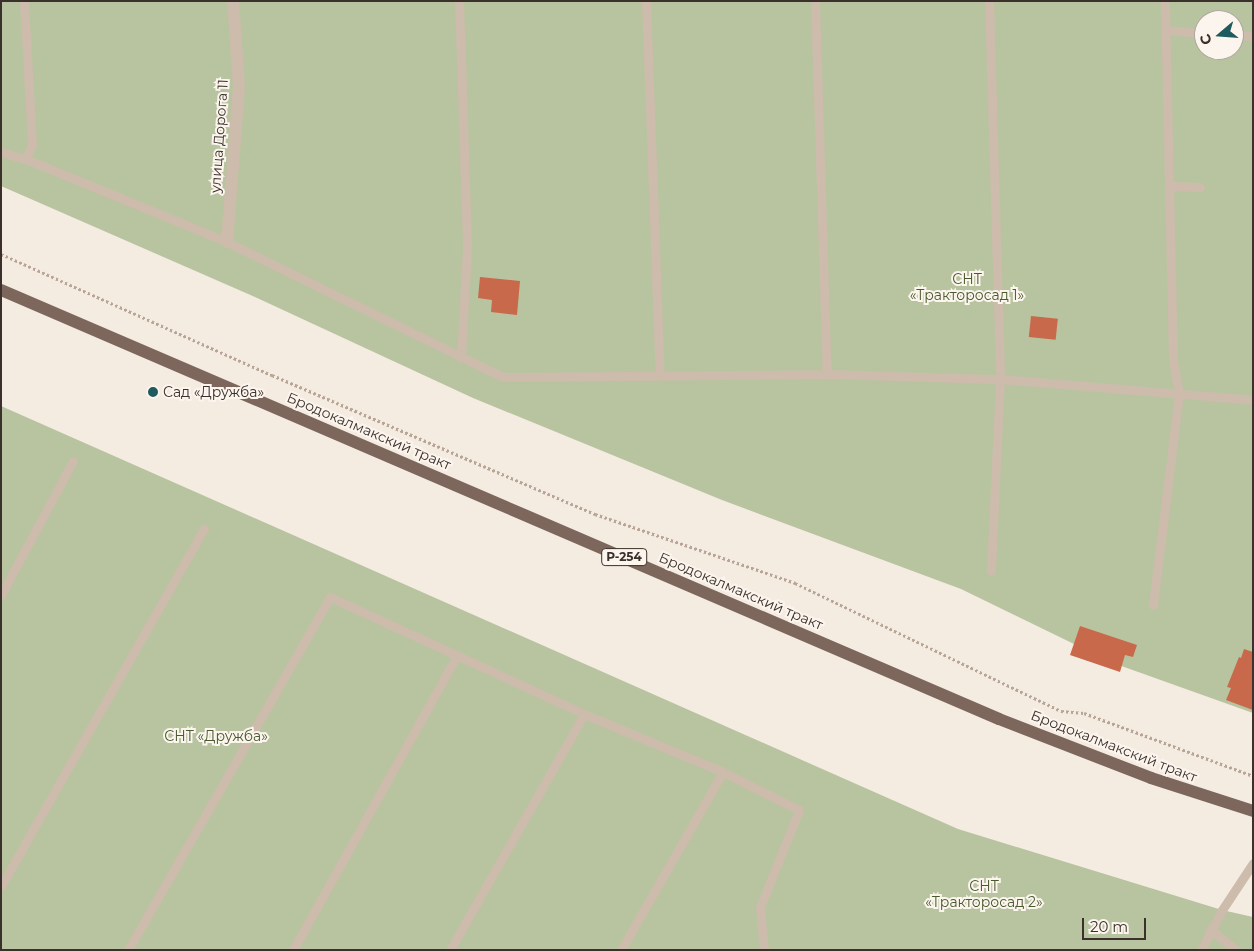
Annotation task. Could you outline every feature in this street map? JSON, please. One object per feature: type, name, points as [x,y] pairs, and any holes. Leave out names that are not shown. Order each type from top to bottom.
[{"type":"main road","name":"Бродокалмакский тракт","points":[[2,291],[999,719],[1151,778],[1253,811]]},
{"type":"street","name":"улица Дорога 11","points":[[227,242],[239,86],[234,1]]},
{"type":"lane","points":[[24,1],[32,144],[26,159]]},
{"type":"lane","points":[[459,1],[467,247],[462,358]]},
{"type":"lane","points":[[646,1],[660,375]]},
{"type":"lane","points":[[815,1],[827,374]]},
{"type":"lane","points":[[989,1],[1000,379],[991,570]]},
{"type":"lane","points":[[1153,605],[1179,394],[1173,360],[1165,1]]},
{"type":"lane","points":[[1166,30],[1194,32]]},
{"type":"lane","points":[[1,152],[26,159],[227,242],[503,377],[827,374],[1000,379],[1253,400]]},
{"type":"lane","points":[[1170,186],[1200,187]]},
{"type":"lane","points":[[1,595],[73,461]]},
{"type":"lane","points":[[1,886],[204,529]]},
{"type":"lane","points":[[128,950],[330,597],[584,714],[723,772],[799,810],[760,907],[764,950]]},
{"type":"lane","points":[[293,950],[456,656]]},
{"type":"lane","points":[[450,950],[584,714]]},
{"type":"lane","points":[[621,950],[723,772]]},
{"type":"lane","points":[[1201,950],[1210,929],[1253,863]]},
{"type":"lane","points":[[1210,929],[1236,950]]},
{"type":"path","points":[[1,254],[272,375],[595,514],[795,583],[1061,711],[1084,712],[1253,776]]},
{"type":"green space","name":"СНТ «Тракторосад 1»","points":[[1,1],[1253,1],[1253,713],[1113,663],[961,589],[722,500],[473,398],[255,297],[1,186]]},
{"type":"green space","name":"СНТ «Дружба»","points":[[1,406],[958,829],[1222,910],[1253,917],[1253,950],[1,950]]},
{"type":"building","points":[[480,277],[520,281],[517,315],[491,312],[492,300],[478,298]]},
{"type":"building","points":[[1031,316],[1058,319],[1056,340],[1029,337]]},
{"type":"building","points":[[1080,626],[1137,645],[1133,657],[1125,655],[1120,672],[1070,655]]},
{"type":"building","points":[[1244,649],[1253,652],[1253,710],[1226,700],[1231,688],[1227,687]]},
{"type":"place","name":"Сад «Дружба»","points":[[153,392]]},
{"type":"park label","name":"СНТ «Тракторосад 2»","points":[[984,894]]}]
